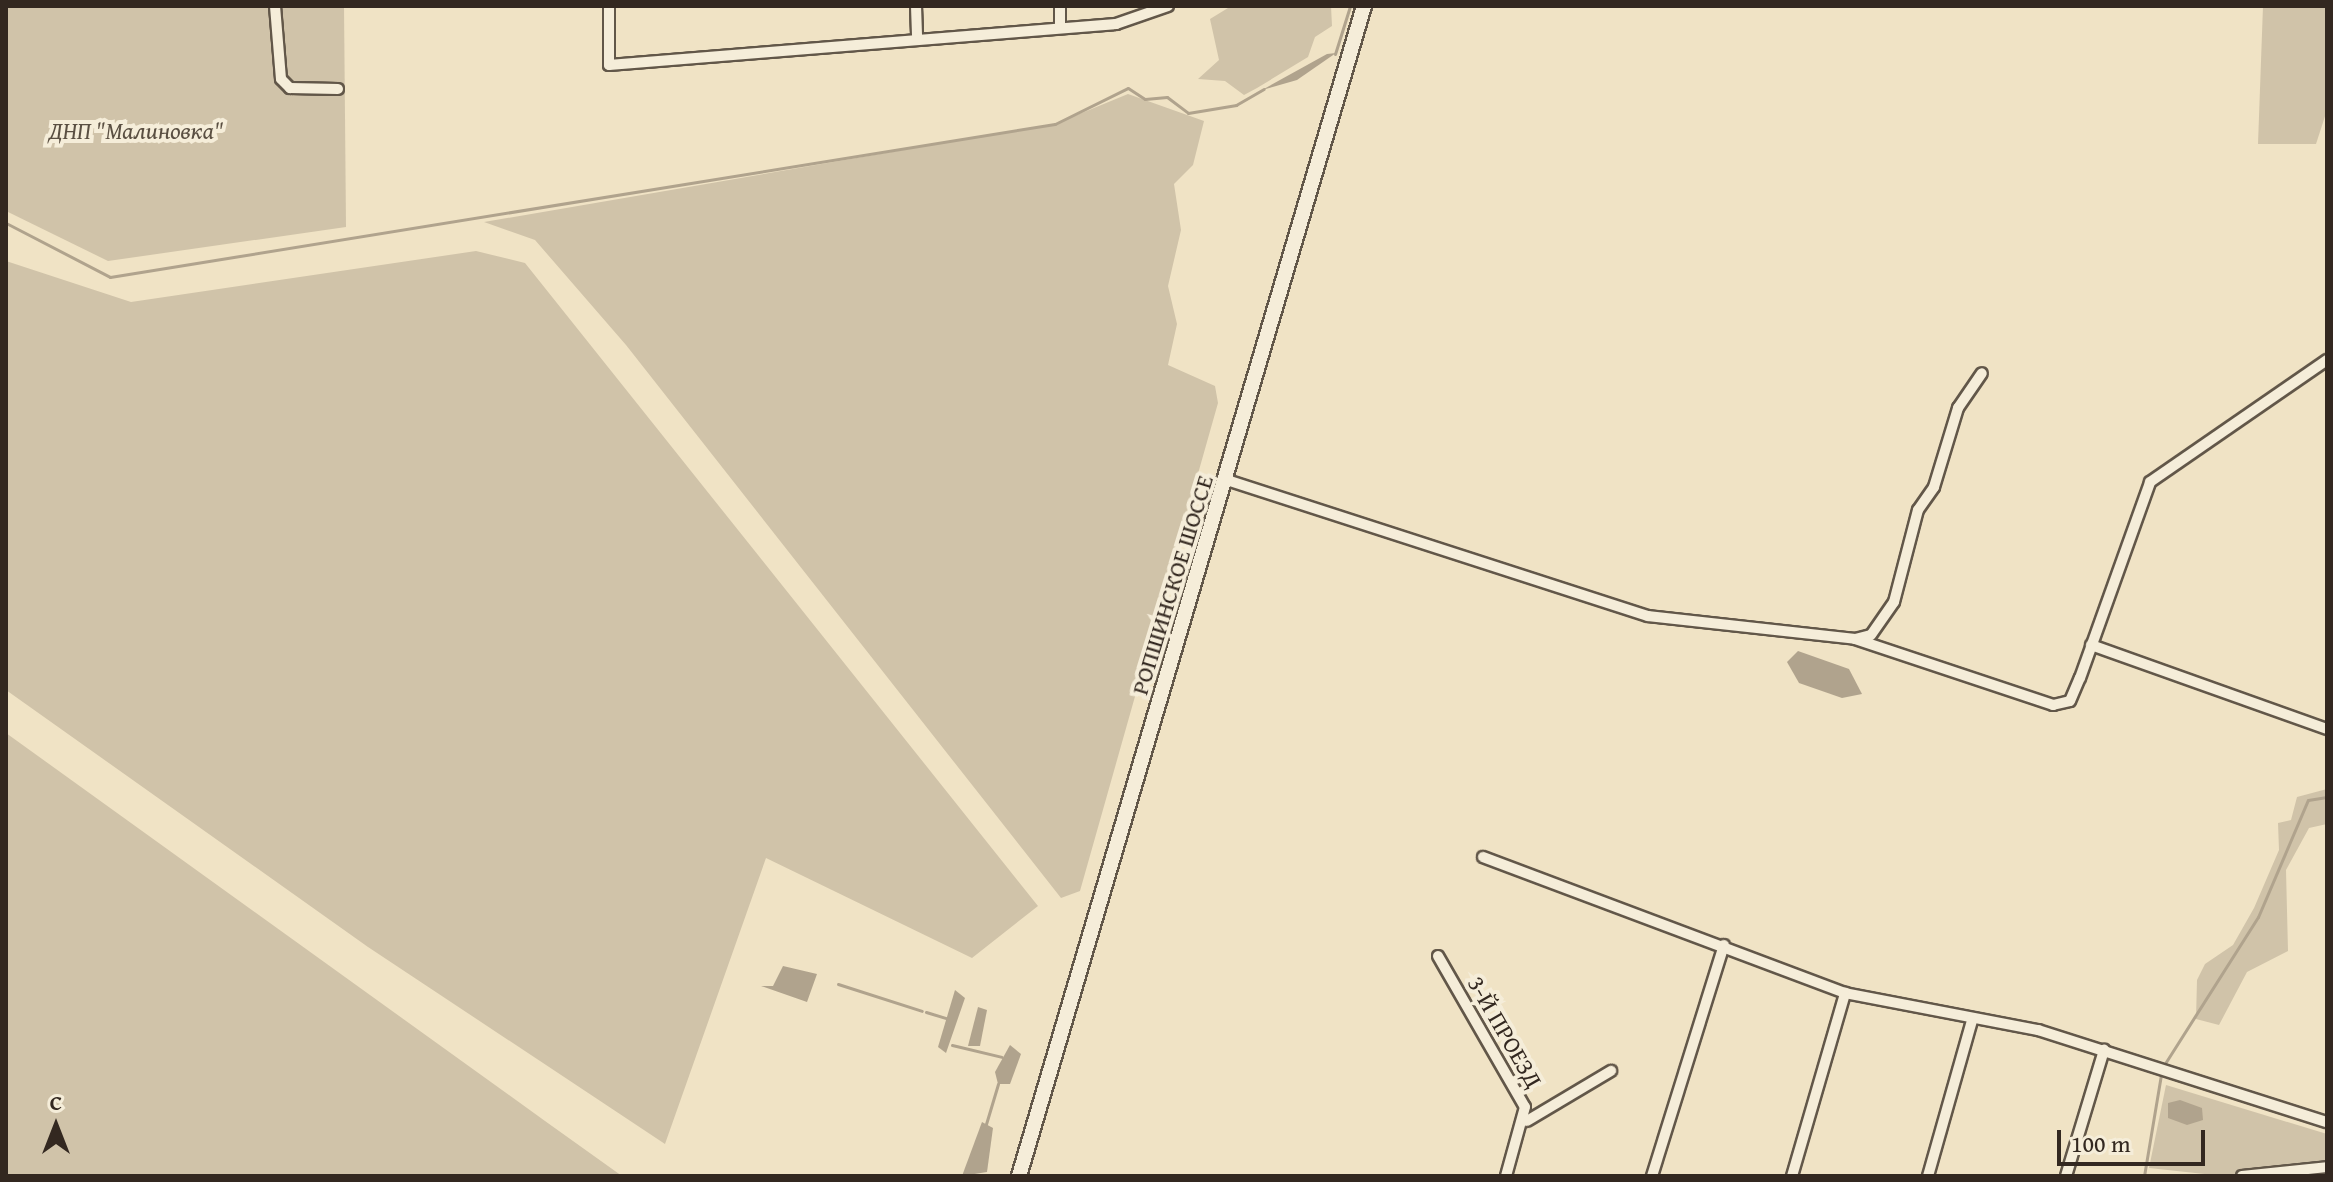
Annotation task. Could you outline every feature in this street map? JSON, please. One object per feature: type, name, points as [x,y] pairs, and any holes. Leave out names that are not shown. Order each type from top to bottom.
[{"type":"main road","name":"РОПШИНСКОЕ ШОССЕ","points":[[1019,1176],[1227,480],[1364,6]]},
{"type":"street","points":[[275,6],[281,79],[290,88],[338,89]]},
{"type":"street","points":[[609,6],[609,65],[1116,24],[1168,6]]},
{"type":"street","points":[[916,6],[917,40]]},
{"type":"street","points":[[1060,6],[1060,28]]},
{"type":"street","points":[[1227,480],[1648,616],[1855,639],[2053,705],[2070,701],[2150,482],[2327,360]]},
{"type":"street","points":[[1855,639],[1871,635],[1894,602],[1918,510],[1934,487],[1958,408],[1982,373]]},
{"type":"street","points":[[2091,645],[2327,729]]},
{"type":"street","points":[[1483,857],[1845,993],[2104,1050],[2327,1122]]},
{"type":"street","points":[[1652,1176],[1724,945]]},
{"type":"street","name":"3-Й ПРОЕЗД","points":[[1438,956],[1527,1121],[1506,1176]]},
{"type":"street","points":[[1792,1176],[1845,993]]},
{"type":"street","points":[[1928,1176],[1972,1020]]},
{"type":"street","points":[[2066,1176],[2104,1050]]},
{"type":"street","points":[[1527,1121],[1611,1071]]},
{"type":"street","points":[[2242,1176],[2327,1167]]},
{"type":"green space","name":"ДНП \"Малиновка\"","points":[[6,6],[344,6],[346,227],[108,261],[6,211]]},
{"type":"green space","points":[[1331,6],[1332,26],[1315,37],[1308,57],[1257,88],[1244,95],[1225,81],[1198,79],[1219,60],[1210,19],[1228,8]]},
{"type":"green space","points":[[2263,6],[2327,6],[2327,110],[2316,144],[2258,144]]},
{"type":"green space","points":[[1128,94],[1204,121],[1193,165],[1174,184],[1181,230],[1168,286],[1177,324],[1168,365],[1215,386],[1218,403],[1080,891],[1061,898],[626,345],[535,240],[484,222],[1055,124]]},
{"type":"green space","points":[[476,251],[525,263],[1038,906],[972,958],[766,858],[665,1144],[368,947],[6,690],[6,261],[131,302]]},
{"type":"green space","points":[[6,733],[545,1121],[622,1176],[6,1176]]},
{"type":"green space","points":[[2327,789],[2327,824],[2309,828],[2286,870],[2288,951],[2247,972],[2219,1025],[2196,1019],[2197,980],[2205,964],[2233,945],[2254,908],[2279,850],[2278,823],[2291,820],[2297,797]]},
{"type":"green space","points":[[2166,1085],[2327,1134],[2327,1162],[2223,1176],[2149,1168]]},
{"type":"shaded area","points":[[1336,53],[1297,80],[1262,90],[1327,54]]},
{"type":"shaded area","points":[[1798,651],[1849,669],[1862,694],[1842,698],[1799,683],[1787,662]]},
{"type":"shaded area","points":[[783,966],[817,974],[807,1002],[761,986],[773,986]]},
{"type":"shaded area","points":[[955,990],[965,998],[946,1053],[938,1047]]},
{"type":"shaded area","points":[[978,1007],[987,1010],[980,1046],[968,1046]]},
{"type":"shaded area","points":[[1010,1045],[1021,1054],[1010,1084],[998,1084],[995,1072]]},
{"type":"shaded area","points":[[2180,1100],[2202,1108],[2203,1120],[2187,1125],[2168,1118],[2168,1103]]},
{"type":"shaded area","points":[[982,1122],[993,1128],[987,1172],[962,1176]]},
{"type":"waterway","points":[[1335,54],[1350,6]]},
{"type":"waterway","points":[[6,223],[110,277],[1055,124],[1128,88],[1145,99],[1167,97],[1188,113],[1236,105],[1264,89]]},
{"type":"waterway","points":[[2164,1065],[2258,917],[2308,800],[2327,797]]},
{"type":"waterway","points":[[838,984],[922,1011]]},
{"type":"waterway","points":[[926,1012],[946,1018]]},
{"type":"waterway","points":[[952,1045],[1002,1057]]},
{"type":"waterway","points":[[2144,1176],[2161,1074]]},
{"type":"waterway","points":[[986,1124],[998,1084]]}]
